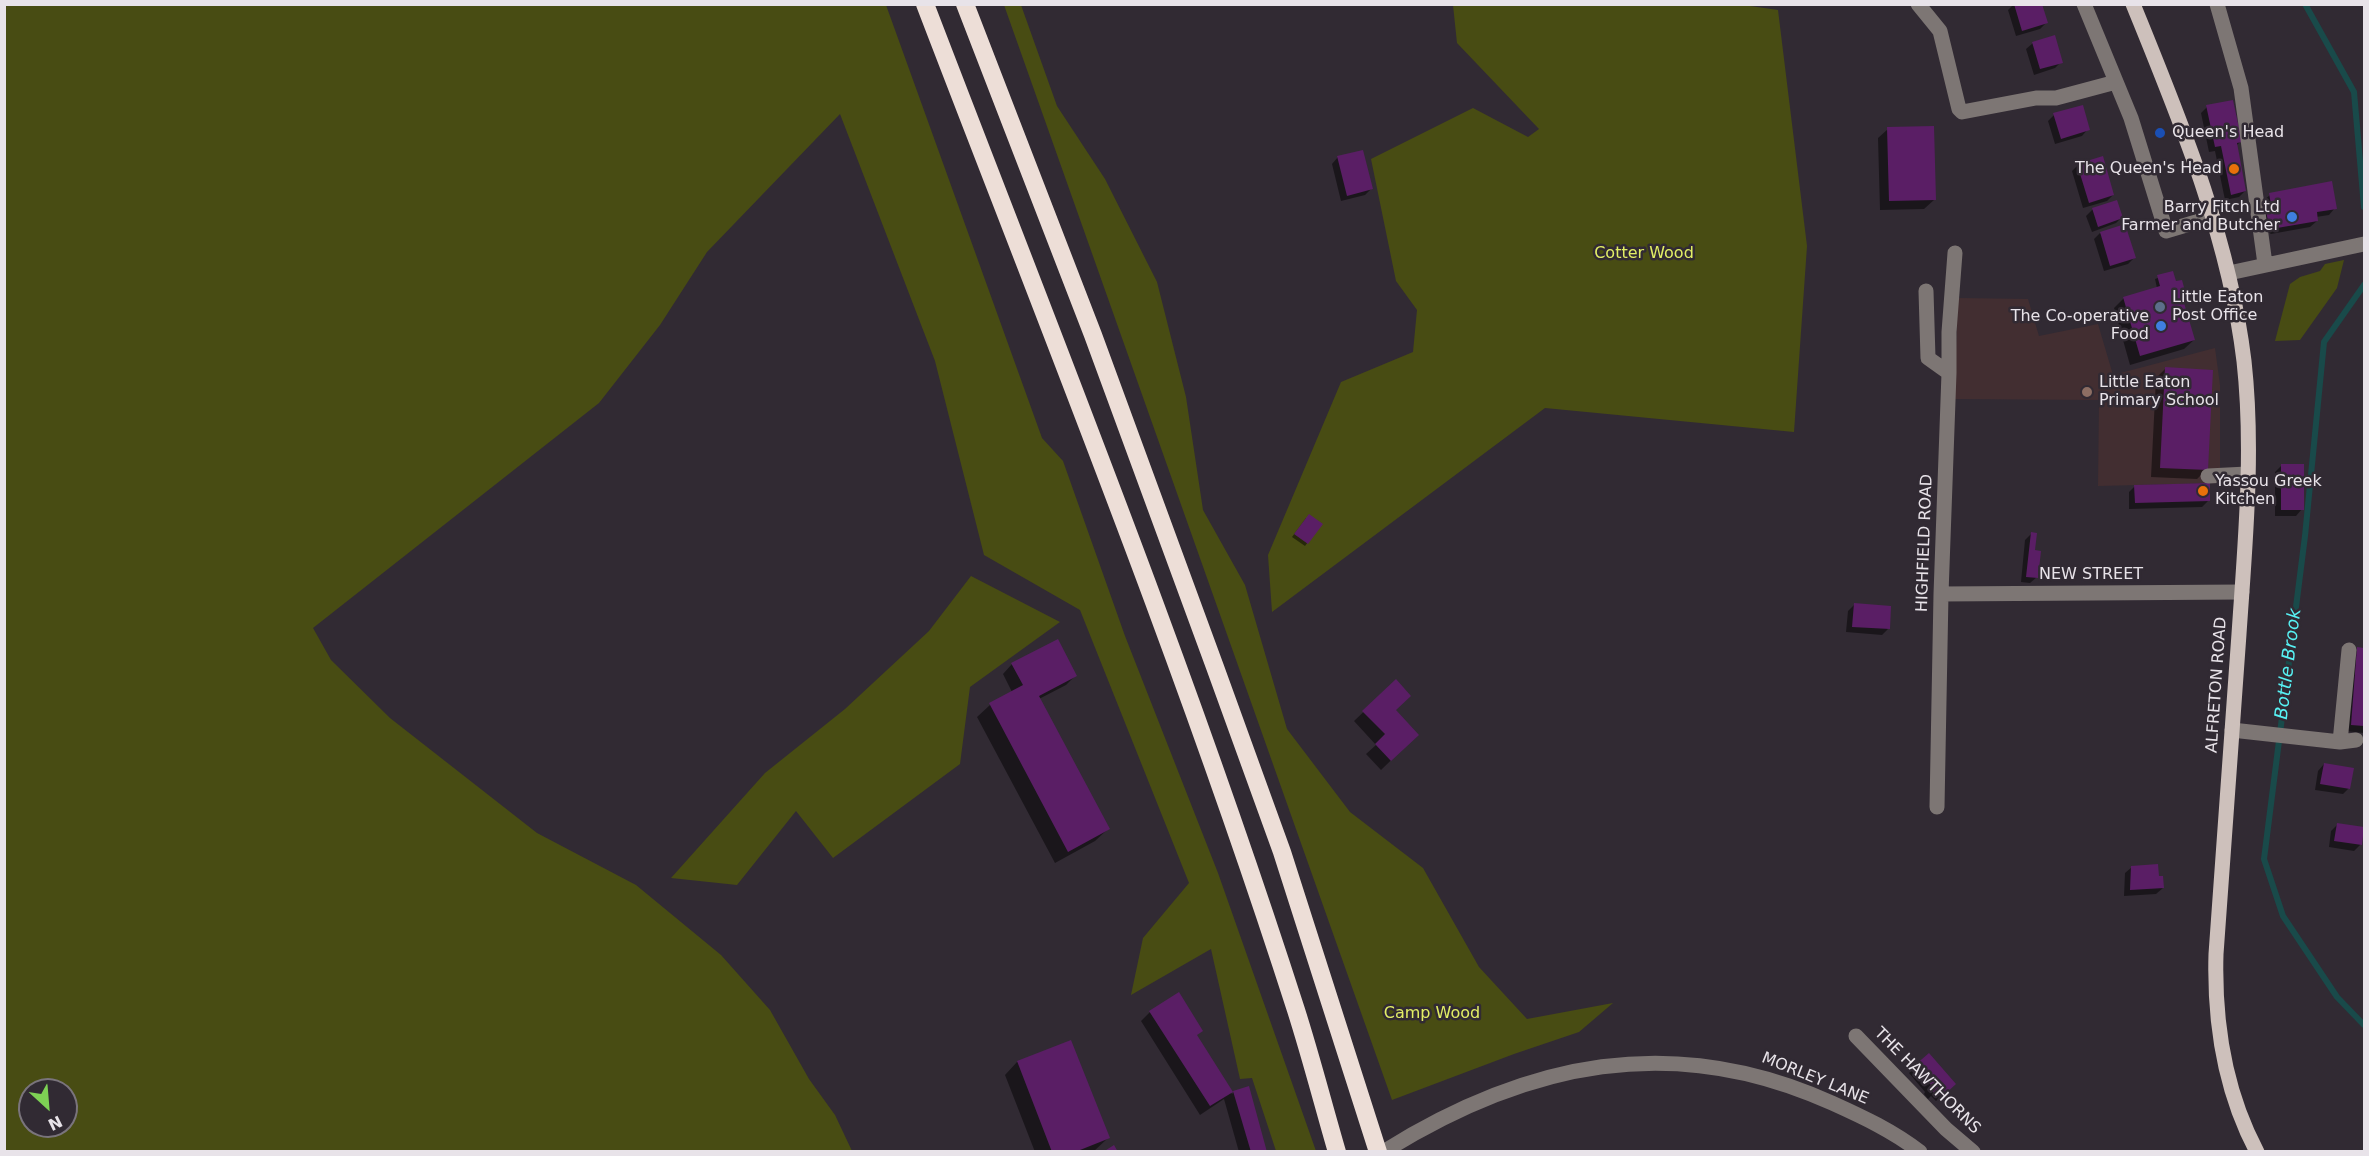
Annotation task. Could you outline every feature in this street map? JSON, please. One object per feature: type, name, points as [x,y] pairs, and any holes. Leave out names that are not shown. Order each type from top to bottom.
[{"type":"highway","points":[[925,4],[1075,396],[1214,773],[1296,1012],[1336,1152]]},
{"type":"highway","points":[[965,4],[1097,346],[1211,656],[1282,852],[1372,1134],[1381,1152]]},
{"type":"main road","name":"ALFRETON ROAD","points":[[2133,4],[2213,217],[2229,273],[2244,361],[2247,405],[2247,474],[2242,592],[2216,954],[2216,999],[2221,1043],[2230,1086],[2246,1130],[2257,1152]]},
{"type":"street","points":[[1918,4],[1940,31],[1959,109],[1962,112],[2036,99],[2056,98],[2116,82]]},
{"type":"street","points":[[2084,4],[2131,118],[2166,231],[2213,217]]},
{"type":"street","points":[[2217,4],[2241,88],[2265,264]]},
{"type":"street","points":[[2229,273],[2364,244]]},
{"type":"street","name":"HIGHFIELD ROAD","points":[[1937,807],[1949,332],[1955,253]]},
{"type":"street","points":[[1926,291],[1928,358],[1949,373]]},
{"type":"street","points":[[2208,476],[2247,474]]},
{"type":"street","name":"NEW STREET","points":[[1941,594],[2242,592]]},
{"type":"street","points":[[2340,742],[2349,650]]},
{"type":"street","points":[[2232,730],[2340,742],[2356,740]]},
{"type":"street","name":"THE HAWTHORNS","points":[[1856,1036],[1946,1129],[1973,1152]]},
{"type":"street","name":"MORLEY LANE","points":[[1381,1152],[1416,1131],[1472,1104],[1537,1080],[1603,1067],[1637,1063],[1668,1063],[1724,1067],[1772,1079],[1866,1118],[1905,1140],[1920,1152]]},
{"type":"shaded area","name":"Little Eaton Primary School","points":[[1958,298],[2028,299],[2039,336],[2098,324],[2113,375],[2215,348],[2220,385],[2220,483],[2098,486],[2099,400],[1954,399]]},
{"type":"green space","name":"Cotter Wood","points":[[1736,4],[1778,10],[1807,246],[1794,432],[1545,408],[1272,612],[1268,555],[1341,382],[1413,352],[1417,310],[1396,281],[1371,159],[1473,108],[1528,137],[1539,129],[1457,43],[1453,5]]},
{"type":"green space","points":[[4,5],[886,5],[1042,438],[1063,461],[1125,636],[1218,873],[1316,1151],[1276,1151],[1252,1078],[1240,1079],[1211,949],[1131,995],[1143,938],[1189,883],[1080,610],[984,555],[935,361],[840,114],[707,252],[660,325],[599,403],[313,628],[331,660],[390,718],[537,833],[636,885],[721,955],[770,1010],[809,1079],[835,1115],[852,1151],[5,1151]]},
{"type":"green space","name":"Camp Wood","points":[[1004,5],[1021,5],[1057,106],[1105,179],[1157,282],[1186,397],[1203,510],[1245,585],[1287,729],[1350,812],[1423,868],[1479,967],[1527,1019],[1613,1003],[1579,1032],[1392,1100]]},
{"type":"green space","points":[[2344,260],[2337,288],[2300,340],[2275,341],[2290,284],[2300,277],[2320,271],[2325,264]]},
{"type":"green space","points":[[971,576],[1060,622],[970,687],[960,764],[833,858],[796,811],[737,885],[671,878],[765,773],[845,709],[929,631]]},
{"type":"building","points":[[2014,4],[2042,4],[2048,23],[2022,31]]},
{"type":"building","points":[[2055,35],[2063,63],[2040,69],[2032,42]]},
{"type":"building","name":"The Queen's Head","points":[[2233,100],[2242,142],[2237,143],[2246,191],[2231,195],[2221,146],[2215,147],[2206,105]]},
{"type":"building","points":[[2083,105],[2090,130],[2061,139],[2053,113]]},
{"type":"building","points":[[1934,126],[1936,200],[1889,201],[1887,127]]},
{"type":"building","points":[[1363,150],[1373,189],[1347,196],[1337,156]]},
{"type":"building","points":[[2103,156],[2114,195],[2089,203],[2077,164]]},
{"type":"building","points":[[2332,181],[2337,209],[2317,212],[2318,221],[2277,228],[2268,221],[2266,211],[2272,211],[2269,193]]},
{"type":"building","points":[[2117,200],[2123,218],[2098,227],[2092,208]]},
{"type":"building","points":[[2125,224],[2136,258],[2110,266],[2100,232]]},
{"type":"building","name":"The Co-operative Food","points":[[2173,271],[2176,281],[2182,280],[2186,295],[2182,296],[2195,340],[2140,356],[2123,297],[2160,286],[2157,275]]},
{"type":"building","points":[[2165,367],[2213,370],[2208,470],[2160,468]]},
{"type":"building","points":[[2281,464],[2304,464],[2304,510],[2281,510]]},
{"type":"building","points":[[2210,483],[2210,501],[2135,503],[2134,485]]},
{"type":"building","points":[[1309,514],[1323,524],[1308,544],[1294,534]]},
{"type":"building","points":[[2031,532],[2037,533],[2035,550],[2041,551],[2038,578],[2026,577]]},
{"type":"building","points":[[1854,603],[1891,606],[1890,629],[1852,627]]},
{"type":"building","points":[[1058,639],[1077,676],[1039,696],[1110,829],[1068,852],[989,703],[1023,685],[1011,663]]},
{"type":"building","points":[[2357,647],[2364,648],[2364,726],[2351,725]]},
{"type":"building","points":[[1396,679],[1411,696],[1396,710],[1419,735],[1391,761],[1375,744],[1385,734],[1362,711]]},
{"type":"building","points":[[2324,763],[2354,768],[2350,789],[2320,784]]},
{"type":"building","points":[[2337,823],[2364,827],[2362,845],[2334,841]]},
{"type":"building","points":[[2158,864],[2159,876],[2163,876],[2164,888],[2130,890],[2131,866]]},
{"type":"building","points":[[1179,992],[1203,1031],[1197,1035],[1233,1092],[1210,1106],[1149,1011]]},
{"type":"building","points":[[1071,1040],[1110,1138],[1075,1152],[1052,1152],[1017,1061]]},
{"type":"building","points":[[1929,1053],[1956,1084],[1943,1096],[1938,1091],[1935,1094],[1929,1087],[1931,1085],[1914,1066]]},
{"type":"building","points":[[1249,1086],[1267,1152],[1251,1152],[1233,1091]]},
{"type":"building","points":[[1114,1145],[1118,1152],[1103,1152]]},
{"type":"waterway","name":"Bottle Brook","points":[[2305,4],[2354,92],[2364,207]]},
{"type":"waterway","name":"Bottle Brook","points":[[2364,285],[2324,342],[2305,536],[2264,859],[2283,916],[2337,997],[2364,1025]]},
{"type":"place","name":"Queen's Head","points":[[2160,133]]},
{"type":"place","name":"The Queen's Head","points":[[2234,169]]},
{"type":"place","name":"Barry Fitch Ltd Farmer and Butcher","points":[[2292,217]]},
{"type":"place","name":"Little Eaton Post Office","points":[[2160,307]]},
{"type":"place","name":"The Co-operative Food","points":[[2161,326]]},
{"type":"place","name":"Little Eaton Primary School","points":[[2087,392]]},
{"type":"place","name":"Yassou Greek Kitchen","points":[[2203,491]]}]
